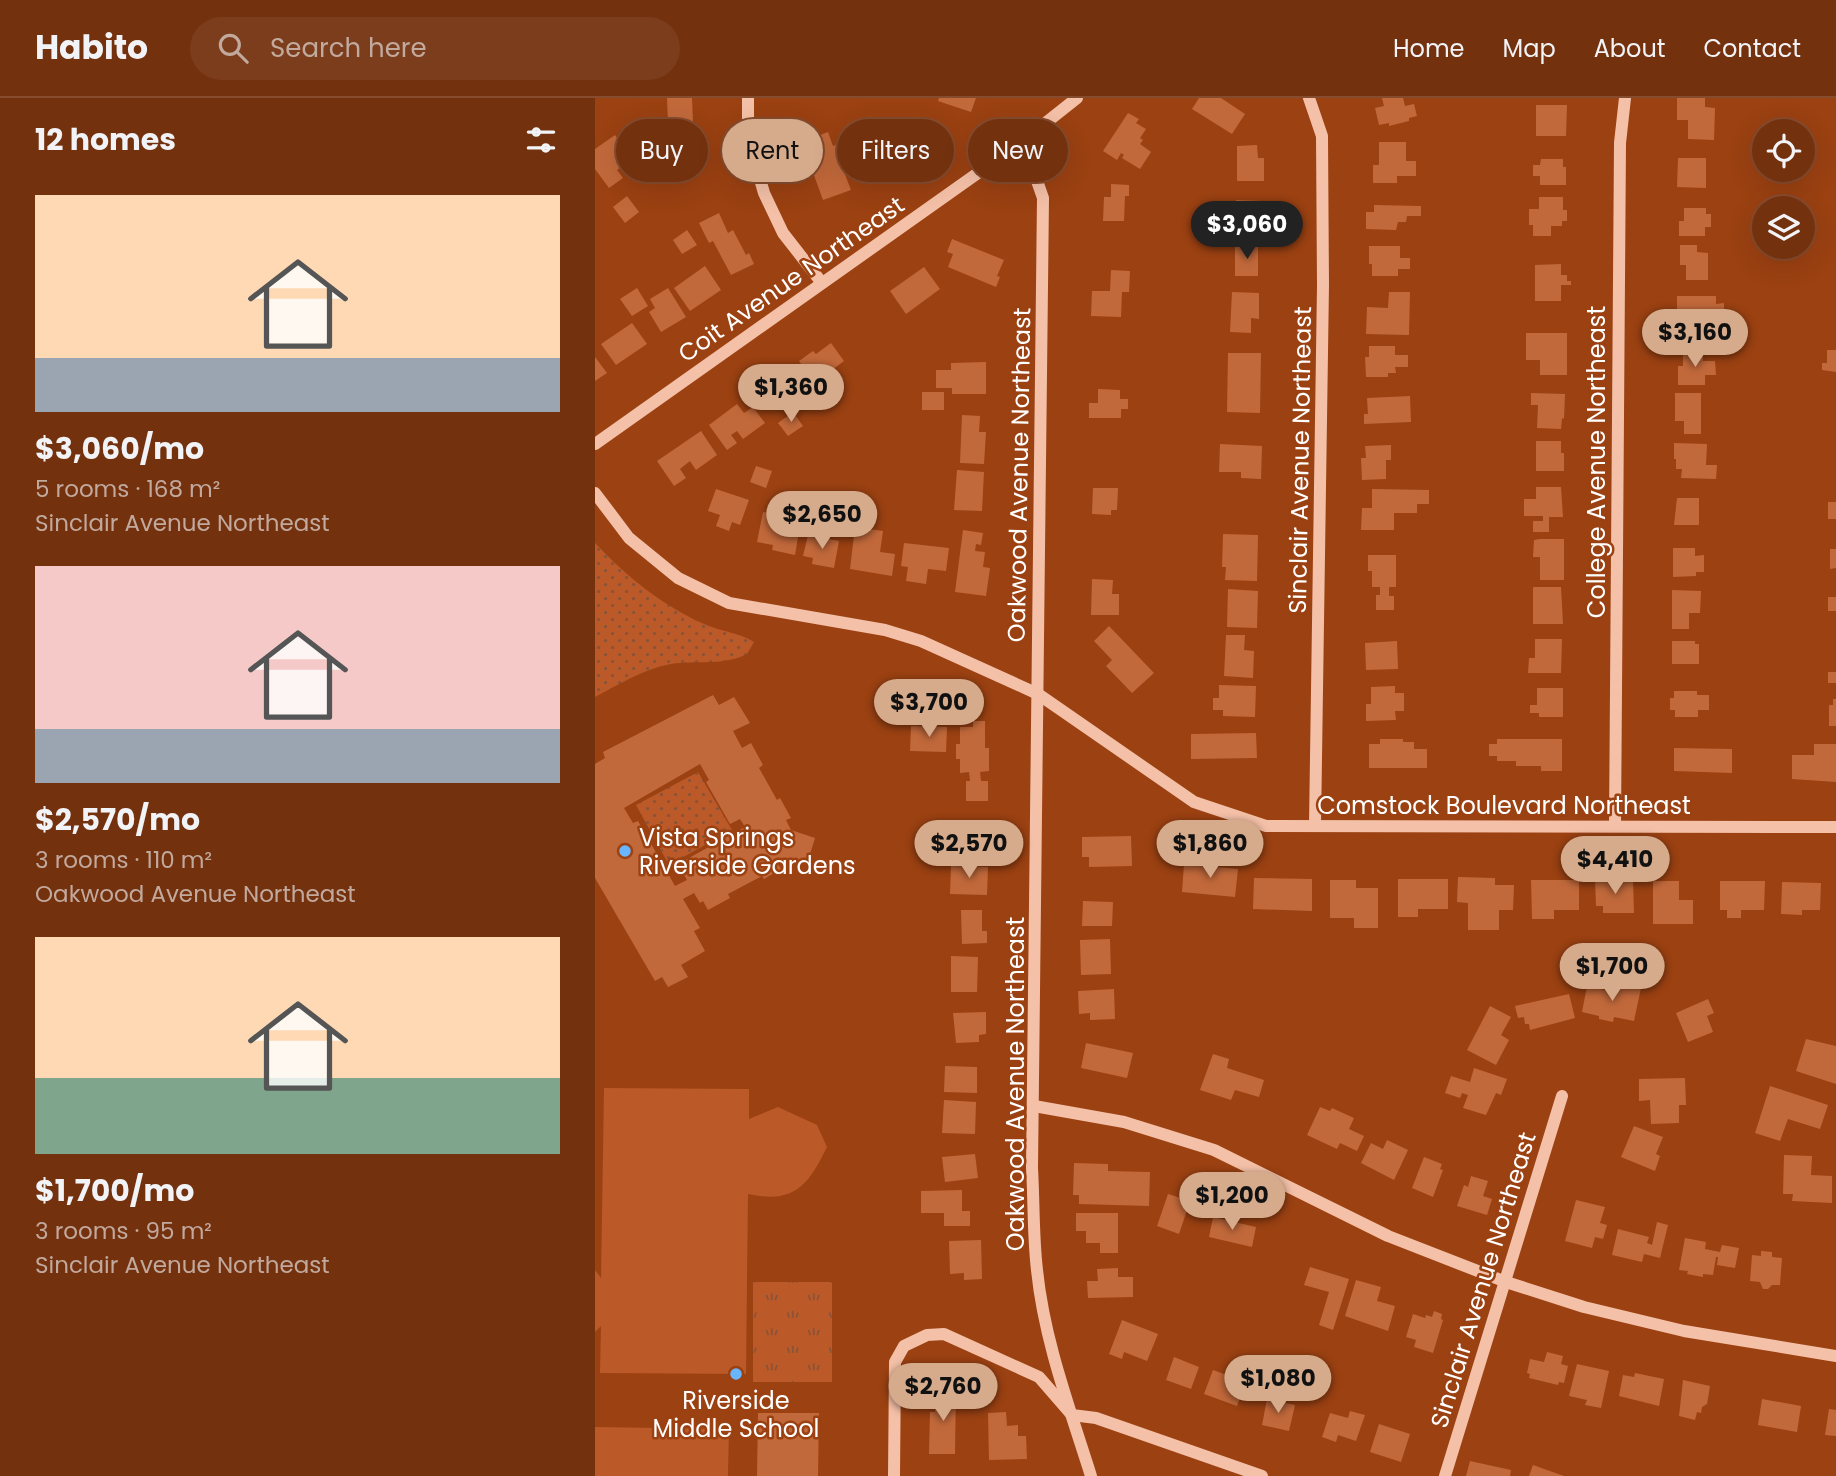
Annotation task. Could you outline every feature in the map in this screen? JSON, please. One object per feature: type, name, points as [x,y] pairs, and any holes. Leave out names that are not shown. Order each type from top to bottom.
[{"type":"street","points":[[748,98],[748,137],[764,192],[783,233],[821,283]]},
{"type":"street","name":"Coit Avenue Northeast","points":[[1051,119],[1077,98]]},
{"type":"street","name":"Sinclair Avenue Northeast","points":[[1308,98],[1322,136],[1323,285],[1315,825]]},
{"type":"street","name":"College Avenue Northeast","points":[[1615,827],[1620,143],[1625,98]]},
{"type":"street","name":"Coit Avenue Northeast","points":[[595,444],[968,180]]},
{"type":"street","name":"Oakwood Avenue Northeast","points":[[1037,182],[1043,198],[1032,1168],[1037,1270],[1046,1324],[1091,1476]]},
{"type":"street","name":"Comstock Boulevard Northeast","points":[[595,493],[629,538],[678,578],[729,603],[786,615],[885,630],[921,641],[1038,694],[1194,802],[1266,826],[1836,827]]},
{"type":"street","name":"Sinclair Avenue Northeast","points":[[1445,1476],[1562,1096]]},
{"type":"street","points":[[1034,1106],[1124,1122],[1215,1150],[1388,1236],[1506,1282],[1584,1307],[1684,1331],[1836,1356]]},
{"type":"street","points":[[894,1476],[895,1362],[904,1346],[927,1335],[944,1334],[1039,1377],[1072,1415],[1095,1418],[1262,1476]]},
{"type":"green space","points":[[595,543],[620,568],[662,601],[693,619],[754,642],[747,654],[729,660],[661,666],[595,697]]},
{"type":"green space","points":[[698,772],[732,830],[669,865],[636,805]]},
{"type":"green space","points":[[604,1088],[749,1089],[749,1119],[778,1107],[817,1125],[827,1147],[806,1182],[788,1194],[748,1194],[746,1374],[600,1373],[601,1326],[595,1332],[595,1270],[601,1278]]},
{"type":"green space","points":[[753,1282],[832,1282],[832,1382],[753,1382]]},
{"type":"green space","points":[[595,1427],[729,1429],[728,1476],[595,1476]]},
{"type":"building","points":[[667,98],[692,98],[693,119],[668,119]]},
{"type":"building","points":[[939,98],[976,98],[971,112],[938,101]]},
{"type":"building","points":[[1199,98],[1221,98],[1245,114],[1232,134],[1192,109]]},
{"type":"building","points":[[1382,98],[1403,98],[1405,106],[1414,104],[1417,116],[1389,126],[1389,123],[1379,125],[1375,108],[1384,106]]},
{"type":"building","points":[[1677,98],[1705,98],[1705,107],[1715,108],[1714,140],[1688,139],[1688,120],[1677,120]]},
{"type":"building","points":[[1536,105],[1567,105],[1566,136],[1536,136]]},
{"type":"building","points":[[1128,113],[1139,119],[1136,123],[1146,129],[1140,138],[1143,140],[1140,144],[1151,152],[1140,169],[1122,158],[1124,155],[1121,153],[1117,160],[1103,151]]},
{"type":"building","points":[[828,132],[833,146],[837,144],[837,182],[848,182],[851,190],[823,200],[816,182],[823,182],[823,134]]},
{"type":"building","points":[[616,136],[617,182],[609,188],[595,169],[595,149]]},
{"type":"building","points":[[1379,142],[1406,142],[1406,161],[1416,161],[1416,176],[1397,176],[1397,183],[1373,183],[1373,165],[1379,165]]},
{"type":"building","points":[[1257,145],[1258,158],[1264,158],[1264,181],[1237,181],[1237,146]]},
{"type":"building","points":[[1678,158],[1706,158],[1706,188],[1677,187]]},
{"type":"building","points":[[1541,159],[1563,159],[1566,185],[1540,185],[1540,176],[1533,176],[1533,165],[1540,165]]},
{"type":"building","points":[[1111,184],[1129,185],[1129,196],[1125,196],[1124,221],[1103,221],[1104,197],[1111,197]]},
{"type":"building","points":[[627,196],[639,212],[625,223],[613,207]]},
{"type":"building","points":[[1539,197],[1563,197],[1563,210],[1567,210],[1567,221],[1562,221],[1562,226],[1551,226],[1551,236],[1533,236],[1533,225],[1529,225],[1529,209],[1539,209]]},
{"type":"building","points":[[1236,200],[1262,201],[1262,233],[1235,232]]},
{"type":"building","points":[[1374,205],[1421,206],[1421,216],[1407,216],[1406,222],[1398,222],[1396,230],[1366,229],[1366,212],[1374,212]]},
{"type":"building","points":[[1684,208],[1706,208],[1706,214],[1711,214],[1711,227],[1705,227],[1705,236],[1679,236],[1679,221],[1684,221]]},
{"type":"building","points":[[719,213],[728,233],[733,230],[754,264],[731,275],[713,241],[709,243],[699,223]]},
{"type":"building","points":[[687,230],[697,245],[682,254],[673,240]]},
{"type":"building","points":[[952,239],[1004,260],[997,276],[1000,277],[996,287],[948,267],[953,254],[947,252]]},
{"type":"building","points":[[1680,245],[1697,245],[1697,252],[1708,253],[1708,280],[1686,280],[1686,265],[1680,265]]},
{"type":"building","points":[[1235,246],[1258,246],[1258,276],[1235,276]]},
{"type":"building","points":[[1369,246],[1400,246],[1400,258],[1410,258],[1410,269],[1398,269],[1398,276],[1372,276]]},
{"type":"building","points":[[1561,264],[1561,275],[1567,275],[1567,281],[1571,281],[1571,285],[1561,285],[1561,301],[1535,301],[1535,265]]},
{"type":"building","points":[[705,266],[721,290],[690,311],[674,288]]},
{"type":"building","points":[[924,267],[940,289],[906,314],[890,291]]},
{"type":"building","points":[[1111,270],[1130,271],[1129,292],[1122,292],[1121,317],[1091,316],[1092,291],[1110,291]]},
{"type":"building","points":[[637,288],[648,306],[632,316],[620,299]]},
{"type":"building","points":[[668,288],[686,317],[661,332],[649,312],[655,308],[650,299]]},
{"type":"building","points":[[1232,292],[1259,293],[1259,319],[1251,318],[1251,333],[1230,332]]},
{"type":"building","points":[[1389,292],[1410,292],[1409,335],[1366,334],[1367,307],[1388,308]]},
{"type":"building","points":[[1677,296],[1716,296],[1716,304],[1724,303],[1724,324],[1715,324],[1715,339],[1691,339],[1691,319],[1677,319]]},
{"type":"building","points":[[632,323],[647,344],[616,365],[601,344]]},
{"type":"building","points":[[1526,333],[1567,333],[1567,375],[1540,375],[1540,360],[1526,360]]},
{"type":"building","points":[[831,343],[844,361],[832,370],[843,385],[826,398],[818,387],[825,381],[822,377],[814,383],[799,361],[813,351],[816,354]]},
{"type":"building","points":[[1369,346],[1395,346],[1395,355],[1408,355],[1408,367],[1395,367],[1396,373],[1388,373],[1388,377],[1366,377],[1365,357],[1369,357]]},
{"type":"building","points":[[1683,350],[1703,350],[1703,361],[1715,361],[1716,375],[1705,375],[1705,385],[1678,385],[1678,366],[1683,366]]},
{"type":"building","points":[[1827,350],[1836,350],[1836,372],[1822,370],[1822,363],[1827,363]]},
{"type":"building","points":[[1228,353],[1261,353],[1260,413],[1227,412]]},
{"type":"building","points":[[595,357],[607,373],[595,381]]},
{"type":"building","points":[[986,362],[986,394],[952,394],[952,388],[936,388],[936,370],[951,370],[951,363]]},
{"type":"building","points":[[793,368],[804,384],[794,391],[800,399],[786,409],[769,384]]},
{"type":"building","points":[[1098,389],[1120,390],[1120,399],[1128,399],[1128,409],[1121,409],[1121,418],[1089,418],[1089,403],[1098,403]]},
{"type":"building","points":[[922,392],[944,392],[944,410],[922,410]]},
{"type":"building","points":[[1531,393],[1565,394],[1561,429],[1537,428],[1538,405],[1531,405]]},
{"type":"building","points":[[1675,393],[1701,393],[1701,434],[1684,434],[1684,421],[1675,421]]},
{"type":"building","points":[[1410,396],[1411,422],[1364,424],[1364,414],[1368,414],[1367,398]]},
{"type":"building","points":[[737,404],[744,413],[753,407],[765,423],[743,439],[737,431],[731,435],[737,443],[727,450],[709,425]]},
{"type":"building","points":[[793,412],[803,426],[788,436],[778,423]]},
{"type":"building","points":[[962,415],[980,416],[979,432],[986,432],[984,464],[960,463]]},
{"type":"building","points":[[701,431],[717,455],[696,470],[690,461],[680,469],[686,478],[674,486],[657,461]]},
{"type":"building","points":[[1536,441],[1561,441],[1564,471],[1536,471]]},
{"type":"building","points":[[1674,443],[1707,444],[1706,465],[1717,465],[1716,479],[1681,478],[1682,469],[1676,469],[1674,459]]},
{"type":"building","points":[[1220,444],[1262,446],[1261,479],[1241,478],[1241,472],[1219,472]]},
{"type":"building","points":[[1391,445],[1391,460],[1386,460],[1386,479],[1362,480],[1361,458],[1366,458],[1365,446]]},
{"type":"building","points":[[756,466],[772,471],[766,488],[750,482]]},
{"type":"building","points":[[957,470],[984,472],[982,511],[954,510]]},
{"type":"building","points":[[1536,487],[1561,487],[1563,517],[1549,517],[1549,532],[1533,532],[1533,521],[1543,521],[1543,516],[1524,516],[1524,499],[1536,499]]},
{"type":"building","points":[[1093,488],[1118,488],[1117,510],[1111,510],[1111,515],[1092,514]]},
{"type":"building","points":[[716,489],[749,500],[740,525],[732,522],[729,531],[716,526],[720,515],[708,511]]},
{"type":"building","points":[[1372,489],[1429,490],[1429,504],[1417,504],[1417,513],[1394,513],[1394,530],[1361,530],[1362,508],[1372,508]]},
{"type":"building","points":[[835,493],[858,497],[855,515],[832,511]]},
{"type":"building","points":[[1677,498],[1699,498],[1699,525],[1674,525]]},
{"type":"building","points":[[1828,502],[1836,502],[1836,519],[1828,519]]},
{"type":"building","points":[[763,512],[777,514],[775,522],[790,524],[788,535],[798,537],[795,555],[772,550],[773,545],[757,542]]},
{"type":"building","points":[[855,527],[883,531],[880,552],[895,554],[892,576],[850,569]]},
{"type":"building","points":[[963,530],[983,533],[981,545],[976,544],[975,551],[985,552],[983,567],[990,568],[986,596],[955,592]]},
{"type":"building","points":[[1223,534],[1258,535],[1257,581],[1225,580],[1226,567],[1222,567]]},
{"type":"building","points":[[808,535],[839,541],[834,568],[812,564],[813,558],[803,556]]},
{"type":"building","points":[[1564,539],[1564,580],[1540,580],[1540,557],[1533,557],[1534,540]]},
{"type":"building","points":[[904,543],[949,548],[946,571],[928,569],[926,584],[906,581],[908,567],[901,566]]},
{"type":"building","points":[[1673,548],[1695,548],[1695,556],[1704,555],[1704,572],[1696,572],[1696,576],[1673,577]]},
{"type":"building","points":[[1830,549],[1836,549],[1836,568],[1830,569]]},
{"type":"building","points":[[1368,555],[1396,555],[1396,587],[1389,587],[1389,596],[1394,596],[1394,610],[1376,610],[1376,595],[1380,595],[1380,587],[1372,587]]},
{"type":"building","points":[[1092,579],[1113,580],[1112,594],[1119,594],[1119,615],[1091,615]]},
{"type":"building","points":[[1533,587],[1561,587],[1563,624],[1533,624]]},
{"type":"building","points":[[1228,589],[1258,591],[1257,628],[1227,627]]},
{"type":"building","points":[[1672,590],[1701,591],[1700,613],[1689,613],[1689,629],[1672,629]]},
{"type":"building","points":[[1828,597],[1836,597],[1836,611],[1828,611]]},
{"type":"building","points":[[1109,626],[1154,673],[1132,693],[1106,666],[1112,660],[1094,641]]},
{"type":"building","points":[[1226,635],[1245,635],[1244,650],[1254,651],[1253,678],[1224,676]]},
{"type":"building","points":[[1535,639],[1562,639],[1561,673],[1528,673],[1529,658],[1535,658]]},
{"type":"building","points":[[1397,641],[1398,669],[1366,670],[1365,643]]},
{"type":"building","points":[[1672,641],[1695,641],[1695,644],[1699,644],[1699,664],[1672,664]]},
{"type":"building","points":[[1828,672],[1836,672],[1836,683],[1828,683]]},
{"type":"building","points":[[1219,685],[1256,686],[1255,717],[1223,716],[1223,710],[1213,710],[1213,698],[1219,698]]},
{"type":"building","points":[[1395,686],[1395,693],[1404,693],[1404,711],[1395,711],[1396,720],[1366,721],[1366,704],[1371,704],[1371,687]]},
{"type":"building","points":[[1537,688],[1563,688],[1563,717],[1539,717],[1539,713],[1530,713],[1530,705],[1537,705]]},
{"type":"building","points":[[1674,691],[1697,691],[1697,695],[1709,695],[1709,710],[1698,710],[1698,717],[1675,717],[1675,710],[1670,710],[1670,698],[1674,698]]},
{"type":"building","name":"Vista Springs Riverside Gardens","points":[[713,695],[719,705],[734,697],[750,723],[733,731],[742,748],[751,743],[763,765],[759,768],[791,818],[786,820],[791,830],[815,838],[807,864],[782,858],[776,861],[781,869],[728,894],[730,898],[708,910],[694,893],[683,899],[700,928],[694,931],[705,951],[681,965],[688,977],[668,987],[662,977],[655,981],[595,878],[595,764],[605,758],[603,752]],"holes":[[[700,764],[709,780],[706,782],[730,824],[740,819],[745,827],[678,864],[687,880],[675,886],[638,821],[633,823],[624,808]]]},
{"type":"building","points":[[1833,699],[1836,699],[1836,726],[1829,726],[1829,705],[1833,705]]},
{"type":"building","points":[[973,721],[985,721],[985,748],[989,748],[989,771],[980,772],[981,781],[988,781],[988,801],[966,801],[969,772],[960,773],[960,759],[956,759],[956,744],[960,744],[960,727],[973,727]]},
{"type":"building","points":[[911,726],[947,727],[946,752],[910,751]]},
{"type":"building","points":[[1256,733],[1257,758],[1191,759],[1191,734]]},
{"type":"building","points":[[1380,739],[1403,739],[1403,742],[1414,742],[1414,749],[1427,749],[1427,768],[1369,768],[1369,744],[1380,744]]},
{"type":"building","points":[[1497,739],[1562,739],[1562,771],[1541,771],[1541,766],[1516,766],[1516,761],[1497,761],[1497,756],[1489,756],[1489,744],[1497,744]]},
{"type":"building","points":[[1814,744],[1836,744],[1836,782],[1792,779],[1792,755],[1814,755]]},
{"type":"building","points":[[1674,748],[1732,749],[1732,773],[1674,771]]},
{"type":"building","points":[[987,820],[987,836],[977,836],[977,847],[950,848],[950,821]]},
{"type":"building","points":[[1131,836],[1132,866],[1089,867],[1089,857],[1082,857],[1082,837]]},
{"type":"building","points":[[1184,864],[1238,869],[1235,897],[1182,892]]},
{"type":"building","points":[[951,866],[988,867],[987,895],[950,894]]},
{"type":"building","points":[[1458,877],[1495,878],[1495,885],[1514,885],[1513,910],[1499,910],[1499,930],[1468,930],[1468,903],[1457,902]]},
{"type":"building","points":[[1254,878],[1312,879],[1312,911],[1253,909]]},
{"type":"building","points":[[1398,879],[1448,879],[1448,909],[1418,909],[1418,917],[1398,917]]},
{"type":"building","points":[[1330,880],[1356,880],[1356,888],[1378,888],[1378,928],[1354,928],[1354,918],[1330,918]]},
{"type":"building","points":[[1531,880],[1579,880],[1579,910],[1554,910],[1554,919],[1532,919]]},
{"type":"building","points":[[1595,880],[1633,880],[1634,913],[1603,913],[1603,906],[1596,906]]},
{"type":"building","points":[[1653,881],[1679,881],[1679,900],[1693,900],[1693,924],[1653,924]]},
{"type":"building","points":[[1720,881],[1765,881],[1764,910],[1741,910],[1741,918],[1727,918],[1727,910],[1720,910]]},
{"type":"building","points":[[1782,882],[1821,883],[1820,910],[1802,910],[1802,915],[1781,914]]},
{"type":"building","points":[[1083,901],[1113,902],[1112,926],[1082,926]]},
{"type":"building","points":[[961,910],[982,910],[982,931],[987,931],[987,943],[962,944]]},
{"type":"building","points":[[1110,939],[1111,974],[1081,975],[1080,940]]},
{"type":"building","points":[[951,956],[978,957],[977,992],[951,992]]},
{"type":"building","points":[[1617,983],[1641,988],[1634,1021],[1614,1017],[1613,1022],[1582,1012],[1587,986],[1615,992]]},
{"type":"building","points":[[1114,989],[1115,1019],[1090,1020],[1090,1013],[1079,1014],[1078,991]]},
{"type":"building","points":[[1569,994],[1575,1018],[1530,1030],[1524,1017],[1518,1018],[1515,1006]]},
{"type":"building","points":[[1708,999],[1714,1013],[1707,1016],[1713,1032],[1688,1042],[1676,1013]]},
{"type":"building","points":[[1490,1006],[1511,1017],[1501,1035],[1509,1040],[1496,1065],[1467,1050]]},
{"type":"building","points":[[986,1012],[986,1034],[979,1035],[979,1042],[956,1043],[953,1013]]},
{"type":"building","points":[[1806,1039],[1836,1046],[1836,1084],[1796,1071]]},
{"type":"building","points":[[1086,1043],[1133,1053],[1127,1078],[1081,1068]]},
{"type":"building","points":[[1213,1054],[1229,1059],[1227,1068],[1264,1080],[1259,1097],[1235,1090],[1231,1100],[1200,1090]]},
{"type":"building","points":[[945,1066],[977,1067],[977,1093],[944,1092]]},
{"type":"building","points":[[1474,1068],[1507,1079],[1501,1095],[1496,1093],[1486,1115],[1463,1108],[1468,1095],[1462,1093],[1460,1098],[1445,1093],[1451,1076],[1470,1082]]},
{"type":"building","points":[[1685,1078],[1686,1105],[1679,1105],[1679,1123],[1651,1124],[1650,1100],[1639,1101],[1639,1079]]},
{"type":"building","points":[[1770,1086],[1828,1105],[1820,1129],[1788,1119],[1780,1141],[1755,1133]]},
{"type":"building","points":[[944,1100],[976,1102],[975,1134],[942,1133]]},
{"type":"building","points":[[1320,1107],[1330,1111],[1332,1108],[1354,1118],[1349,1129],[1364,1136],[1357,1151],[1340,1143],[1337,1149],[1307,1135]]},
{"type":"building","points":[[1634,1126],[1663,1137],[1656,1154],[1660,1156],[1655,1171],[1621,1157]]},
{"type":"building","points":[[1387,1140],[1408,1150],[1394,1180],[1361,1163],[1371,1143],[1383,1149]]},
{"type":"building","points":[[975,1154],[978,1178],[945,1182],[942,1157]]},
{"type":"building","points":[[1784,1155],[1812,1156],[1811,1175],[1832,1176],[1832,1203],[1792,1201],[1793,1194],[1783,1194]]},
{"type":"building","points":[[1424,1157],[1442,1164],[1440,1169],[1443,1170],[1433,1197],[1412,1188]]},
{"type":"building","points":[[1074,1163],[1108,1164],[1108,1171],[1150,1172],[1149,1206],[1079,1204],[1079,1195],[1073,1195]]},
{"type":"building","points":[[1471,1176],[1488,1181],[1483,1196],[1492,1199],[1487,1215],[1457,1206],[1464,1185],[1468,1187]]},
{"type":"building","points":[[962,1190],[962,1211],[970,1211],[970,1226],[944,1226],[944,1213],[921,1213],[921,1191]]},
{"type":"building","points":[[1168,1194],[1190,1201],[1179,1234],[1157,1226]]},
{"type":"building","points":[[1576,1200],[1605,1207],[1600,1223],[1607,1225],[1603,1239],[1595,1237],[1592,1248],[1565,1241]]},
{"type":"building","points":[[1076,1213],[1118,1213],[1118,1253],[1100,1253],[1100,1243],[1086,1243],[1086,1231],[1076,1231]]},
{"type":"building","points":[[1213,1217],[1256,1227],[1252,1247],[1209,1237]]},
{"type":"building","points":[[1657,1222],[1668,1225],[1660,1258],[1644,1254],[1642,1262],[1612,1255],[1618,1229],[1649,1237],[1647,1243],[1652,1245]]},
{"type":"building","points":[[1685,1238],[1706,1242],[1705,1249],[1720,1252],[1722,1245],[1739,1248],[1735,1268],[1717,1265],[1716,1257],[1713,1275],[1703,1274],[1703,1277],[1679,1270]]},
{"type":"building","points":[[981,1240],[982,1279],[964,1280],[964,1273],[950,1274],[949,1241]]},
{"type":"building","points":[[1761,1251],[1772,1252],[1772,1257],[1782,1258],[1780,1285],[1763,1289],[1760,1282],[1750,1281],[1752,1255],[1761,1256]]},
{"type":"building","points":[[1310,1267],[1349,1279],[1333,1330],[1319,1325],[1329,1292],[1304,1285]]},
{"type":"building","points":[[1118,1268],[1118,1277],[1133,1277],[1133,1297],[1088,1298],[1087,1281],[1098,1281],[1097,1269]]},
{"type":"building","points":[[1356,1280],[1381,1287],[1377,1301],[1395,1306],[1388,1331],[1345,1316]]},
{"type":"building","points":[[1434,1311],[1442,1314],[1443,1320],[1433,1353],[1414,1347],[1416,1340],[1406,1337],[1413,1314],[1432,1317]]},
{"type":"building","points":[[1122,1320],[1158,1334],[1147,1361],[1124,1352],[1122,1359],[1109,1354]]},
{"type":"building","points":[[1547,1352],[1563,1356],[1561,1364],[1568,1366],[1564,1383],[1559,1382],[1558,1385],[1529,1378],[1530,1374],[1527,1373],[1530,1359],[1544,1362]]},
{"type":"building","points":[[1174,1357],[1199,1367],[1191,1389],[1166,1380]]},
{"type":"building","points":[[1577,1364],[1609,1371],[1601,1408],[1585,1405],[1587,1400],[1569,1396]]},
{"type":"building","points":[[1213,1370],[1246,1382],[1237,1406],[1204,1394]]},
{"type":"building","points":[[1635,1373],[1664,1379],[1659,1406],[1619,1396],[1623,1375],[1634,1377]]},
{"type":"building","points":[[1683,1380],[1710,1386],[1707,1404],[1702,1407],[1701,1413],[1697,1412],[1695,1420],[1679,1416]]},
{"type":"building","points":[[935,1388],[956,1389],[955,1454],[929,1454],[930,1412],[935,1412]]},
{"type":"building","points":[[1267,1399],[1295,1405],[1289,1431],[1262,1425]]},
{"type":"building","points":[[1762,1399],[1801,1406],[1797,1432],[1758,1425]]},
{"type":"building","points":[[1829,1409],[1836,1410],[1836,1436],[1825,1435]]},
{"type":"building","points":[[1350,1411],[1365,1415],[1356,1441],[1338,1435],[1336,1442],[1322,1437],[1330,1413],[1348,1418]]},
{"type":"building","points":[[1006,1412],[1007,1426],[1018,1425],[1018,1436],[1026,1436],[1027,1459],[989,1460],[988,1413]]},
{"type":"building","name":"Riverside Middle School","points":[[758,1413],[819,1413],[818,1476],[757,1476]]},
{"type":"building","points":[[1379,1424],[1410,1434],[1401,1462],[1370,1452]]},
{"type":"building","points":[[1470,1461],[1511,1470],[1510,1476],[1466,1476]]},
{"type":"building","points":[[1533,1465],[1564,1476],[1529,1476]]},
{"type":"place","name":"Vista Springs Riverside Gardens","points":[[625,851]]},
{"type":"place","name":"Riverside Middle School","points":[[736,1374]]}]
